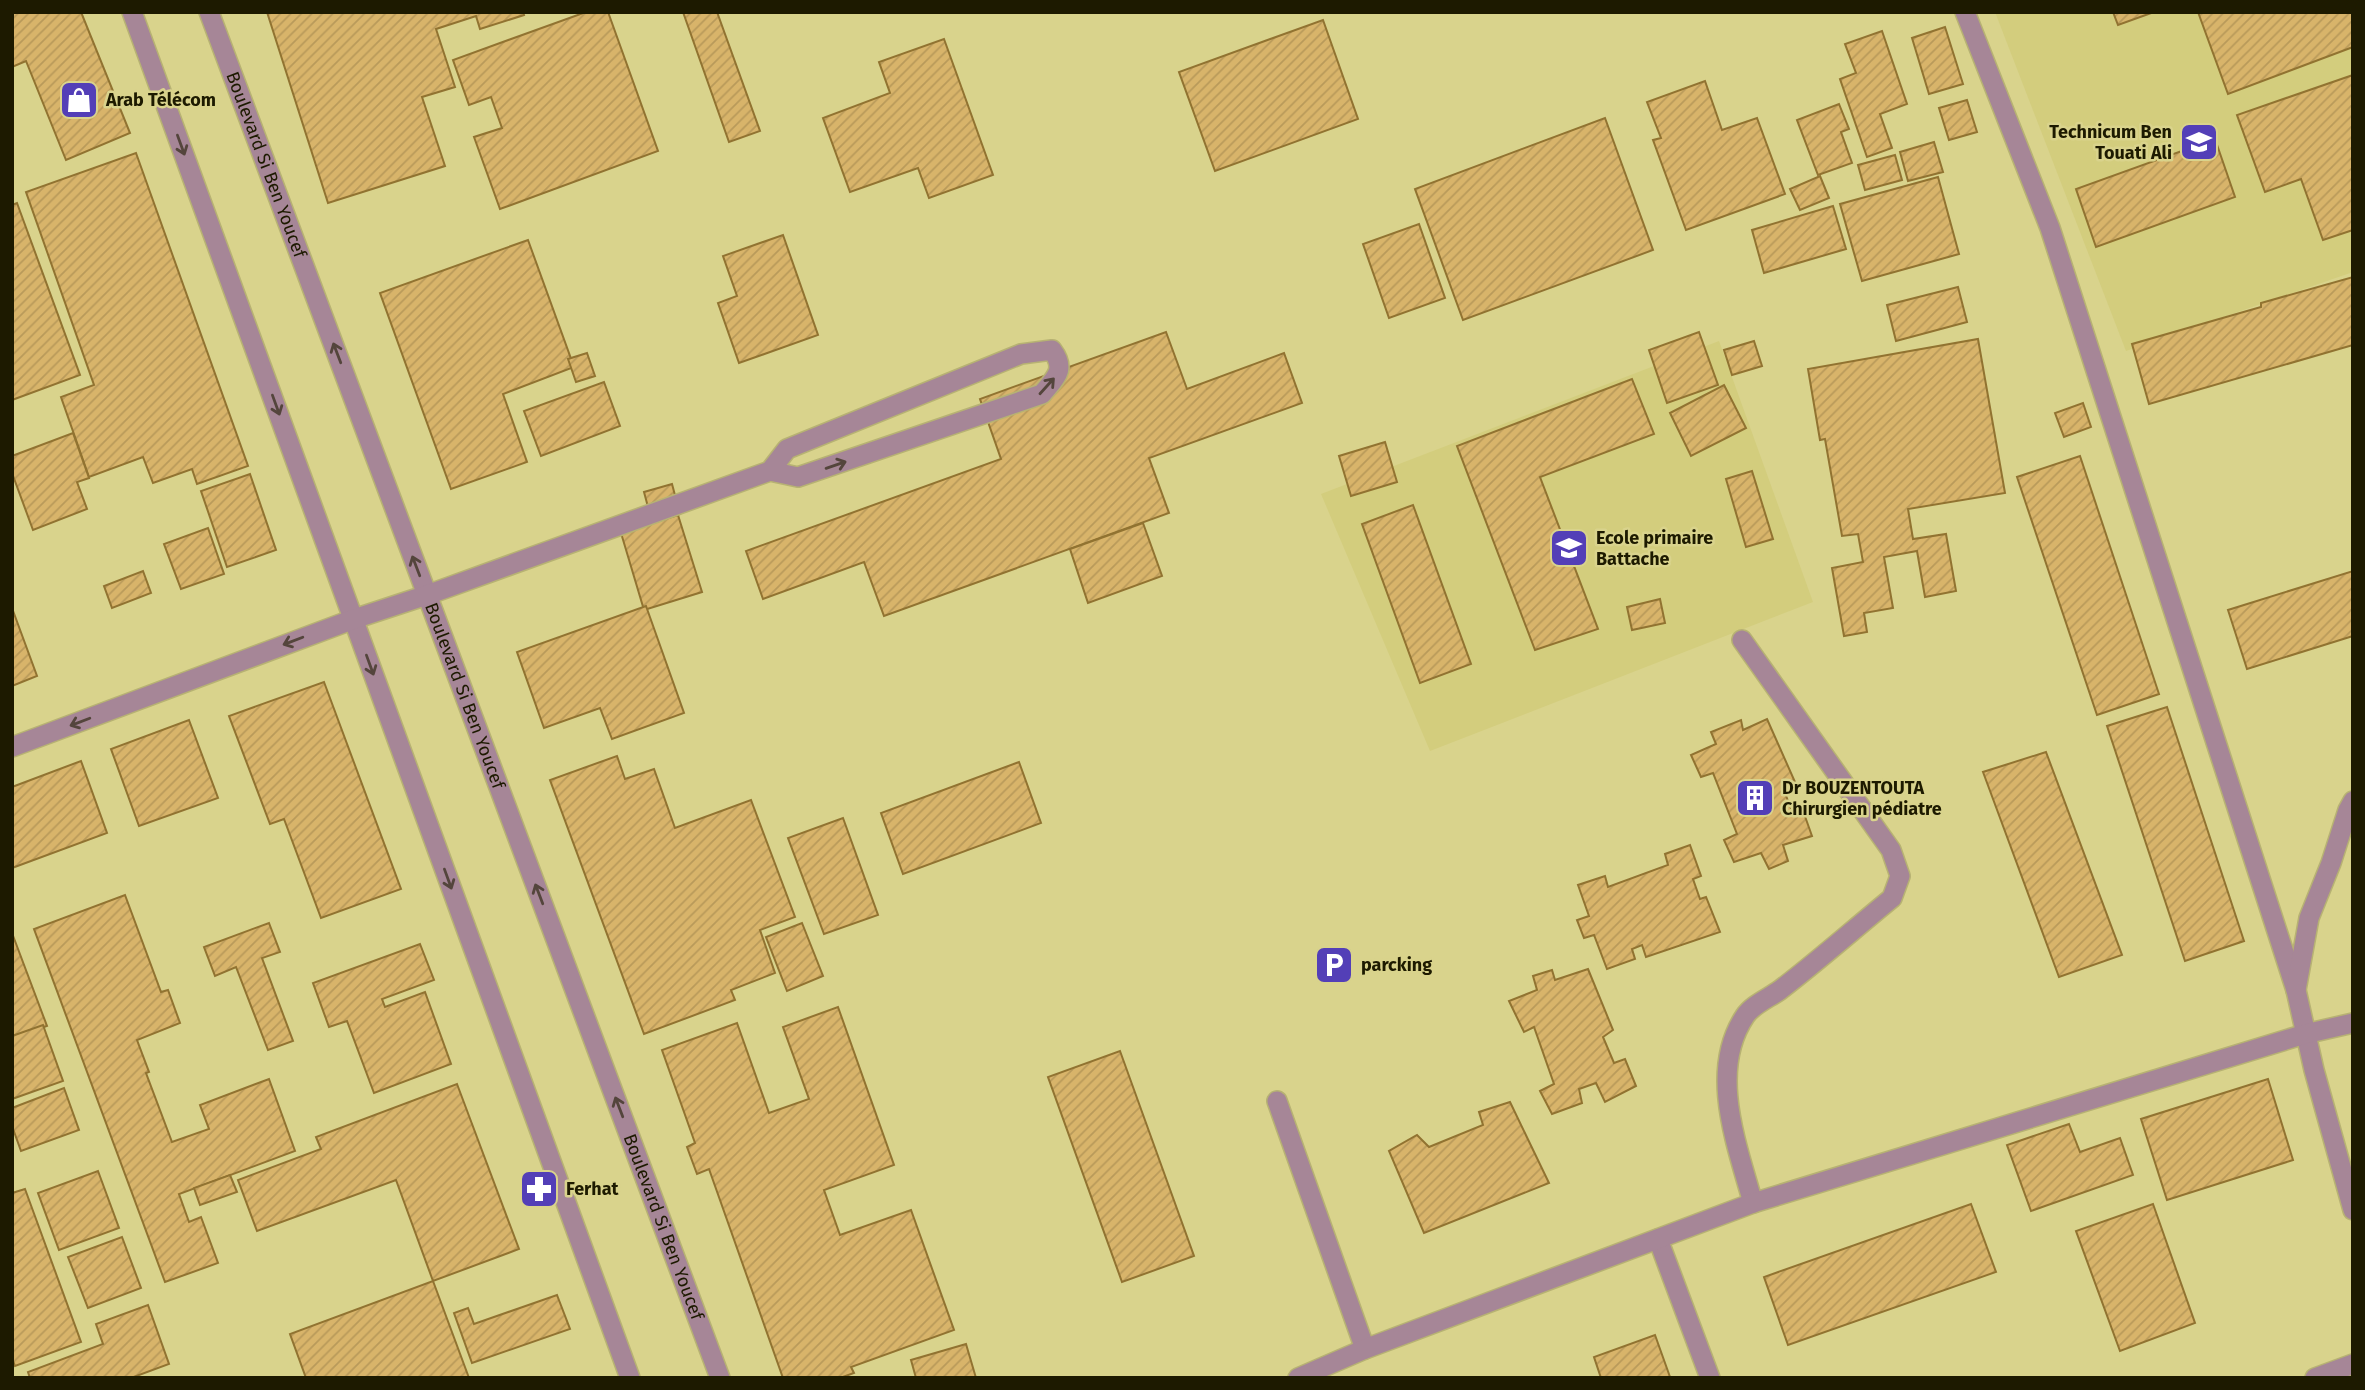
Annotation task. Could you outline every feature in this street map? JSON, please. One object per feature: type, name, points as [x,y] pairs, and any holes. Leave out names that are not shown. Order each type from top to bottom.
[{"type":"street","points":[[132,12],[630,1378]]},
{"type":"street","name":"Boulevard Si Ben Youcef","points":[[209,12],[720,1378]]},
{"type":"street","points":[[1965,12],[2050,228],[2296,990],[2305,1034],[2353,1210]]},
{"type":"street","points":[[12,747],[354,619],[770,471],[787,449],[1021,354],[1052,350],[1060,360],[1059,372],[1042,394],[798,478],[770,471]]},
{"type":"street","points":[[1742,640],[1891,850],[1900,876],[1892,898],[1779,991],[1746,1014],[1731,1047],[1727,1082],[1730,1118],[1753,1203]]},
{"type":"street","points":[[2296,990],[2309,918],[2332,863],[2353,801]]},
{"type":"street","points":[[1298,1378],[1365,1349],[1753,1203],[2305,1034],[2353,1023]]},
{"type":"street","points":[[1277,1101],[1365,1349]]},
{"type":"street","points":[[1658,1239],[1710,1378]]},
{"type":"street","points":[[2315,1378],[2353,1364]]},
{"type":"shaded area","name":"Technicum Ben Touati Ali","points":[[1995,12],[2353,12],[2353,272],[2126,351]]},
{"type":"shaded area","name":"Ecole primaire Battache","points":[[1719,341],[1813,602],[1430,751],[1321,494]]},
{"type":"building","name":"Arab Télécom","points":[[12,12],[81,12],[130,133],[66,160],[26,61],[12,67]]},
{"type":"building","points":[[267,12],[523,12],[524,15],[480,29],[476,16],[436,29],[455,87],[422,97],[445,166],[328,203]]},
{"type":"building","points":[[586,12],[608,12],[658,151],[500,209],[474,137],[502,128],[491,97],[469,105],[453,60]]},
{"type":"building","points":[[683,12],[717,12],[760,131],[729,142]]},
{"type":"building","points":[[2113,12],[2154,12],[2118,25]]},
{"type":"building","points":[[2198,12],[2353,12],[2353,47],[2228,94]]},
{"type":"building","points":[[1323,20],[1358,119],[1215,171],[1179,72]]},
{"type":"building","points":[[1945,27],[1963,84],[1929,94],[1912,38]]},
{"type":"building","points":[[1882,31],[1907,104],[1880,114],[1892,148],[1867,157],[1840,79],[1856,73],[1845,44]]},
{"type":"building","points":[[944,39],[993,175],[929,198],[918,168],[850,192],[823,118],[890,93],[879,62]]},
{"type":"building","points":[[2353,75],[2353,230],[2323,240],[2301,179],[2265,192],[2237,115]]},
{"type":"building","points":[[1705,81],[1722,130],[1757,118],[1785,194],[1686,230],[1653,140],[1661,138],[1647,102]]},
{"type":"building","points":[[1967,100],[1977,132],[1949,140],[1939,108]]},
{"type":"building","points":[[1839,104],[1849,129],[1841,132],[1852,163],[1818,175],[1797,120]]},
{"type":"building","points":[[1605,118],[1653,250],[1463,320],[1415,189]]},
{"type":"building","points":[[2215,139],[2235,197],[2096,247],[2076,189]]},
{"type":"building","points":[[1934,142],[1943,172],[1908,181],[1900,152]]},
{"type":"building","points":[[136,153],[248,466],[197,484],[192,469],[153,483],[143,457],[89,477],[61,397],[94,385],[26,192]]},
{"type":"building","points":[[1895,155],[1902,180],[1865,190],[1858,165]]},
{"type":"building","points":[[1820,176],[1829,198],[1800,210],[1790,189]]},
{"type":"building","points":[[1938,177],[1959,254],[1862,281],[1840,204]]},
{"type":"building","points":[[17,203],[80,375],[12,400],[12,205]]},
{"type":"building","points":[[1833,206],[1846,249],[1764,273],[1752,230]]},
{"type":"building","points":[[1419,224],[1445,298],[1389,318],[1363,244]]},
{"type":"building","points":[[783,235],[818,335],[739,363],[718,303],[737,296],[723,256]]},
{"type":"building","points":[[528,240],[574,367],[503,394],[527,462],[451,489],[380,293]]},
{"type":"building","points":[[2353,277],[2353,345],[2149,404],[2132,344]]},
{"type":"building","points":[[1958,287],[1967,322],[1896,341],[1887,305]]},
{"type":"building","points":[[1166,332],[1187,389],[1284,353],[1302,403],[1149,458],[1169,513],[884,616],[864,562],[763,599],[746,551],[1001,459],[980,399]]},
{"type":"building","points":[[1699,332],[1718,385],[1667,403],[1649,350]]},
{"type":"building","points":[[1978,339],[2005,493],[1908,509],[1913,539],[1946,534],[1956,591],[1925,597],[1917,551],[1884,557],[1893,608],[1864,613],[1867,632],[1844,636],[1832,568],[1863,562],[1858,534],[1842,536],[1825,439],[1820,440],[1808,369]]},
{"type":"building","points":[[1754,341],[1762,366],[1732,375],[1724,350]]},
{"type":"building","points":[[587,353],[595,376],[576,382],[568,359]]},
{"type":"building","name":"Ecole primaire Battache","points":[[1632,379],[1654,434],[1540,477],[1598,629],[1535,650],[1457,446]]},
{"type":"building","points":[[604,382],[620,426],[541,456],[524,411]]},
{"type":"building","points":[[1724,385],[1746,428],[1691,456],[1670,413]]},
{"type":"building","points":[[2083,403],[2091,427],[2064,437],[2055,413]]},
{"type":"building","points":[[73,433],[89,478],[77,482],[87,509],[33,530],[12,473],[12,456]]},
{"type":"building","points":[[1385,442],[1397,482],[1351,496],[1339,456]]},
{"type":"building","points":[[2080,456],[2159,694],[2097,715],[2017,477]]},
{"type":"building","points":[[1752,471],[1773,539],[1746,547],[1726,479]]},
{"type":"building","points":[[250,474],[276,550],[227,567],[201,491]]},
{"type":"building","points":[[672,484],[680,514],[652,522],[644,492]]},
{"type":"building","points":[[1413,505],[1471,664],[1420,683],[1362,524]]},
{"type":"building","points":[[678,515],[702,592],[644,610],[621,533]]},
{"type":"building","points":[[1143,523],[1162,576],[1088,603],[1070,549]]},
{"type":"building","points":[[208,528],[224,574],[181,589],[164,544]]},
{"type":"building","points":[[143,571],[151,593],[112,608],[104,586]]},
{"type":"building","points":[[2353,571],[2353,636],[2247,669],[2228,610]]},
{"type":"building","points":[[1660,599],[1665,623],[1632,630],[1627,607]]},
{"type":"building","points":[[646,606],[684,713],[612,739],[600,708],[544,728],[517,652]]},
{"type":"building","points":[[12,608],[37,676],[12,686]]},
{"type":"building","points":[[324,682],[401,889],[321,918],[284,819],[270,824],[229,716]]},
{"type":"building","points":[[2167,707],[2244,941],[2185,961],[2107,726]]},
{"type":"building","name":"Dr BOUZENTOUTA Chirurgien pédiatre","points":[[1767,719],[1795,782],[1783,788],[1792,811],[1802,808],[1812,836],[1783,845],[1788,861],[1769,869],[1761,853],[1734,862],[1724,840],[1737,834],[1713,773],[1701,777],[1691,755],[1716,744],[1711,732],[1741,720],[1743,730]]},
{"type":"building","points":[[189,720],[218,798],[139,826],[111,749]]},
{"type":"building","points":[[2046,752],[2122,955],[2059,977],[1983,772]]},
{"type":"building","points":[[617,756],[625,779],[654,769],[675,828],[751,800],[795,917],[760,930],[775,973],[731,990],[735,1000],[644,1034],[550,780]]},
{"type":"building","points":[[81,761],[107,833],[12,868],[12,787]]},
{"type":"building","points":[[1019,762],[1041,823],[903,874],[881,813]]},
{"type":"building","points":[[843,818],[878,915],[824,934],[788,838]]},
{"type":"building","points":[[1690,845],[1701,876],[1693,879],[1700,899],[1706,897],[1720,932],[1646,957],[1642,945],[1632,949],[1635,959],[1607,969],[1594,935],[1584,938],[1577,920],[1589,916],[1578,885],[1605,876],[1608,887],[1668,865],[1665,854]]},
{"type":"building","points":[[125,895],[161,992],[168,990],[180,1023],[137,1040],[149,1072],[146,1073],[172,1142],[209,1129],[200,1105],[269,1079],[295,1151],[179,1194],[189,1222],[201,1217],[218,1263],[165,1282],[34,929]]},
{"type":"building","points":[[269,923],[280,952],[262,958],[293,1041],[268,1050],[236,967],[215,976],[204,947]]},
{"type":"building","points":[[802,923],[823,976],[787,991],[766,937]]},
{"type":"building","points":[[12,933],[47,1026],[12,1039]]},
{"type":"building","points":[[420,944],[434,980],[382,999],[385,1007],[425,992],[451,1064],[374,1093],[347,1021],[329,1027],[313,983]]},
{"type":"building","points":[[1588,969],[1613,1030],[1603,1037],[1614,1063],[1625,1059],[1636,1086],[1605,1102],[1596,1083],[1579,1089],[1582,1103],[1552,1114],[1540,1091],[1554,1084],[1534,1027],[1524,1032],[1509,1001],[1537,990],[1533,976],[1552,970],[1555,980]]},
{"type":"building","points":[[838,1007],[894,1165],[824,1190],[840,1235],[911,1210],[954,1330],[851,1367],[854,1373],[840,1378],[783,1378],[709,1169],[697,1174],[687,1147],[695,1143],[662,1050],[737,1023],[769,1113],[809,1099],[783,1027]]},
{"type":"building","points":[[43,1025],[63,1081],[12,1099],[12,1036]]},
{"type":"building","points":[[1120,1051],[1194,1256],[1122,1282],[1048,1077]]},
{"type":"building","points":[[2268,1079],[2293,1160],[2167,1200],[2141,1119]]},
{"type":"building","points":[[457,1084],[519,1249],[433,1281],[396,1180],[257,1231],[238,1180],[321,1149],[316,1137]]},
{"type":"building","points":[[64,1088],[79,1130],[21,1151],[12,1126],[12,1108]]},
{"type":"building","points":[[1510,1102],[1549,1183],[1424,1233],[1389,1151],[1417,1135],[1429,1147],[1483,1125],[1479,1112]]},
{"type":"building","points":[[2069,1124],[2080,1152],[2120,1138],[2133,1175],[2031,1211],[2007,1145]]},
{"type":"building","points":[[98,1171],[119,1228],[59,1250],[38,1193]]},
{"type":"building","points":[[230,1175],[237,1192],[200,1205],[194,1188]]},
{"type":"building","points":[[25,1189],[81,1342],[15,1366],[12,1358],[12,1193]]},
{"type":"building","points":[[1971,1204],[1996,1272],[1788,1345],[1764,1277]]},
{"type":"building","points":[[2153,1204],[2195,1323],[2120,1351],[2076,1231]]},
{"type":"building","points":[[122,1237],[141,1288],[88,1308],[68,1257]]},
{"type":"building","points":[[433,1281],[469,1378],[306,1378],[290,1334]]},
{"type":"building","points":[[557,1295],[570,1329],[472,1363],[454,1313],[468,1308],[474,1324]]},
{"type":"building","points":[[148,1305],[169,1364],[131,1378],[30,1378],[28,1372],[103,1344],[96,1324]]},
{"type":"building","points":[[1655,1335],[1670,1377],[1601,1378],[1594,1357]]},
{"type":"building","points":[[966,1344],[976,1378],[916,1378],[911,1360]]},
{"type":"place","name":"Arab Télécom","points":[[79,100]]},
{"type":"place","name":"Technicum Ben Touati Ali","points":[[2199,142]]},
{"type":"place","name":"Ecole primaire Battache","points":[[1569,548]]},
{"type":"place","name":"Dr BOUZENTOUTA Chirurgien pédiatre","points":[[1755,798]]},
{"type":"place","name":"parcking","points":[[1334,965]]},
{"type":"place","name":"Ferhat","points":[[539,1189]]}]
